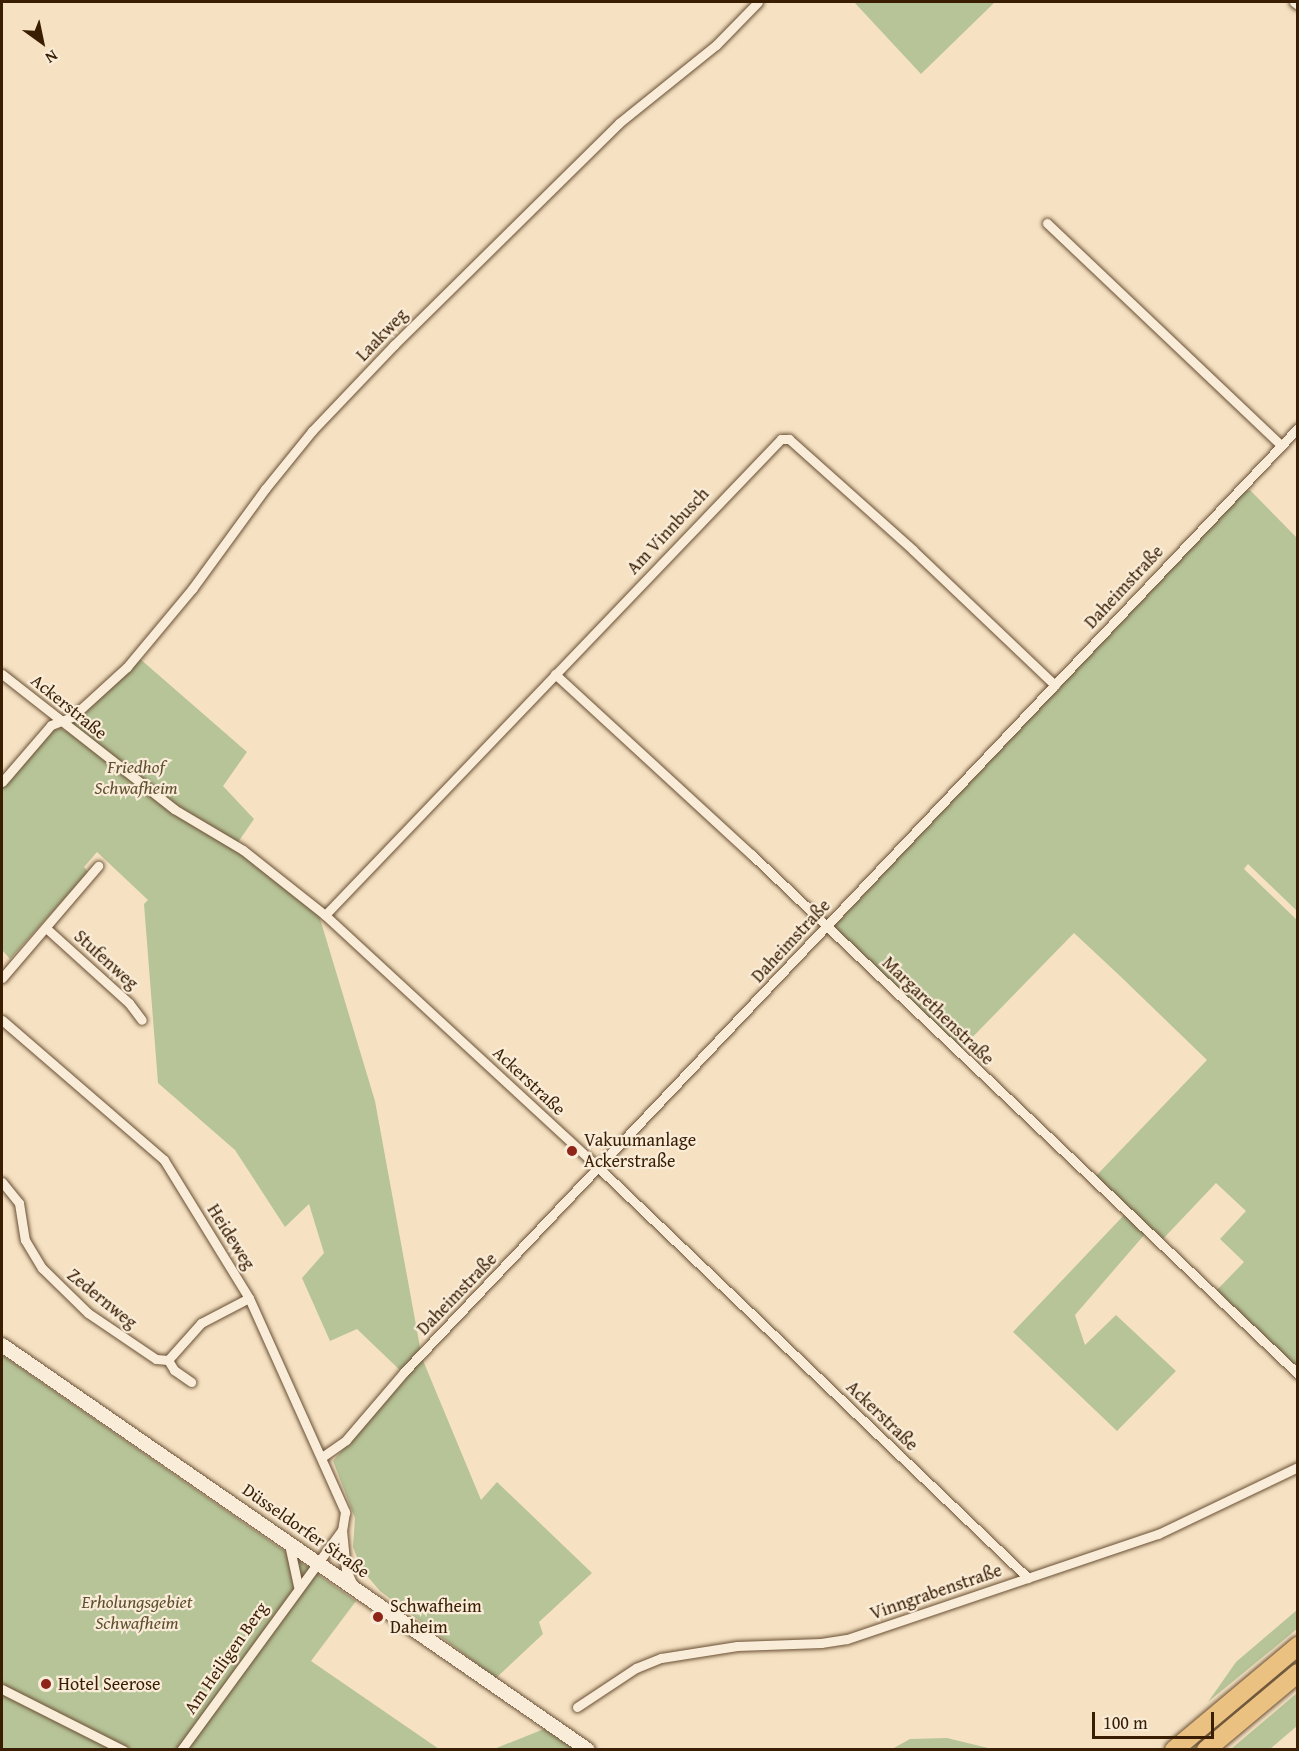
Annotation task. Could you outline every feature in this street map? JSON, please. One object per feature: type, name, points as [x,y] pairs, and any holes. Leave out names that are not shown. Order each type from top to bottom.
[{"type":"highway","points":[[1174,1749],[1298,1646]]},
{"type":"highway","points":[[1206,1749],[1298,1673]]},
{"type":"main road","name":"Düsseldorfer Straße","points":[[2,1345],[320,1561],[588,1749]]},
{"type":"street","name":"Laakweg","points":[[2,782],[51,725],[72,717],[127,667],[192,590],[285,464],[394,345],[619,123],[716,45],[758,2]]},
{"type":"street","points":[[1294,2],[1298,5]]},
{"type":"street","points":[[1047,223],[1281,445]]},
{"type":"street","name":"Daheimstraße","points":[[322,1456],[346,1440],[404,1372],[600,1169],[1298,428]]},
{"type":"street","name":"Am Vinnbusch","points":[[325,915],[773,444],[781,439],[789,439],[904,542],[1055,685]]},
{"type":"street","name":"Ackerstraße","points":[[2,674],[174,809],[243,850],[325,915],[600,1169],[1028,1578]]},
{"type":"street","name":"Margarethenstraße","points":[[555,674],[1298,1374]]},
{"type":"street","points":[[2,978],[98,866]]},
{"type":"street","name":"Stufenweg","points":[[45,928],[129,1003],[142,1020]]},
{"type":"street","name":"Heideweg","points":[[2,1020],[164,1160],[249,1298],[322,1456],[345,1512],[342,1530],[346,1570],[353,1585]]},
{"type":"street","name":"Zedernweg","points":[[2,1182],[19,1203],[28,1249],[68,1297],[136,1347],[168,1360],[174,1370],[191,1382]]},
{"type":"street","points":[[168,1360],[201,1323],[249,1298]]},
{"type":"street","name":"Vinngrabenstraße","points":[[577,1707],[636,1668],[661,1658],[737,1646],[821,1643],[847,1639],[1158,1534],[1298,1467]]},
{"type":"street","points":[[320,1561],[342,1530]]},
{"type":"street","points":[[286,1539],[293,1554],[298,1586]]},
{"type":"street","name":"Am Heiligen Berg","points":[[181,1749],[298,1586],[320,1561]]},
{"type":"street","points":[[2,1689],[123,1749]]},
{"type":"green space","points":[[854,2],[995,2],[921,74]]},
{"type":"green space","points":[[1250,490],[1297,538],[1297,911],[1248,864],[1244,869],[1297,920],[1297,1371],[1214,1293],[1244,1262],[1220,1239],[1246,1211],[1216,1183],[1161,1241],[1093,1179],[1207,1060],[1119,975],[1074,933],[960,1050],[833,927],[1244,492]]},
{"type":"green space","name":"Friedhof Schwafheim","points":[[139,658],[247,752],[223,786],[254,819],[234,848],[318,912],[375,1101],[422,1358],[481,1500],[497,1482],[592,1573],[539,1622],[543,1634],[496,1678],[380,1591],[362,1570],[353,1547],[355,1518],[333,1461],[406,1376],[357,1329],[330,1341],[302,1278],[324,1253],[309,1204],[285,1227],[235,1150],[158,1083],[144,904],[148,900],[97,852],[84,867],[88,872],[10,959],[2,950],[2,787],[53,730],[61,728],[65,731]]},
{"type":"green space","points":[[1125,1214],[1145,1234],[1075,1315],[1085,1345],[1116,1315],[1176,1371],[1117,1431],[1013,1332]]},
{"type":"green space","name":"Erholungsgebiet Schwafheim","points":[[2,1355],[356,1601],[311,1661],[439,1749],[2,1749]]},
{"type":"green space","points":[[1297,1610],[1297,1629],[1208,1702],[1236,1662]]},
{"type":"green space","points":[[1297,1657],[1297,1664],[1194,1749],[1186,1750]]},
{"type":"green space","points":[[1297,1693],[1297,1726],[1270,1749],[1231,1749]]},
{"type":"green space","points":[[544,1729],[575,1749],[494,1749]]},
{"type":"green space","points":[[947,1738],[992,1749],[892,1749],[910,1739]]},
{"type":"place","name":"Vakuumanlage Ackerstraße","points":[[572,1151]]},
{"type":"place","name":"Schwafheim Daheim","points":[[378,1617]]},
{"type":"place","name":"Hotel Seerose","points":[[46,1684]]}]
